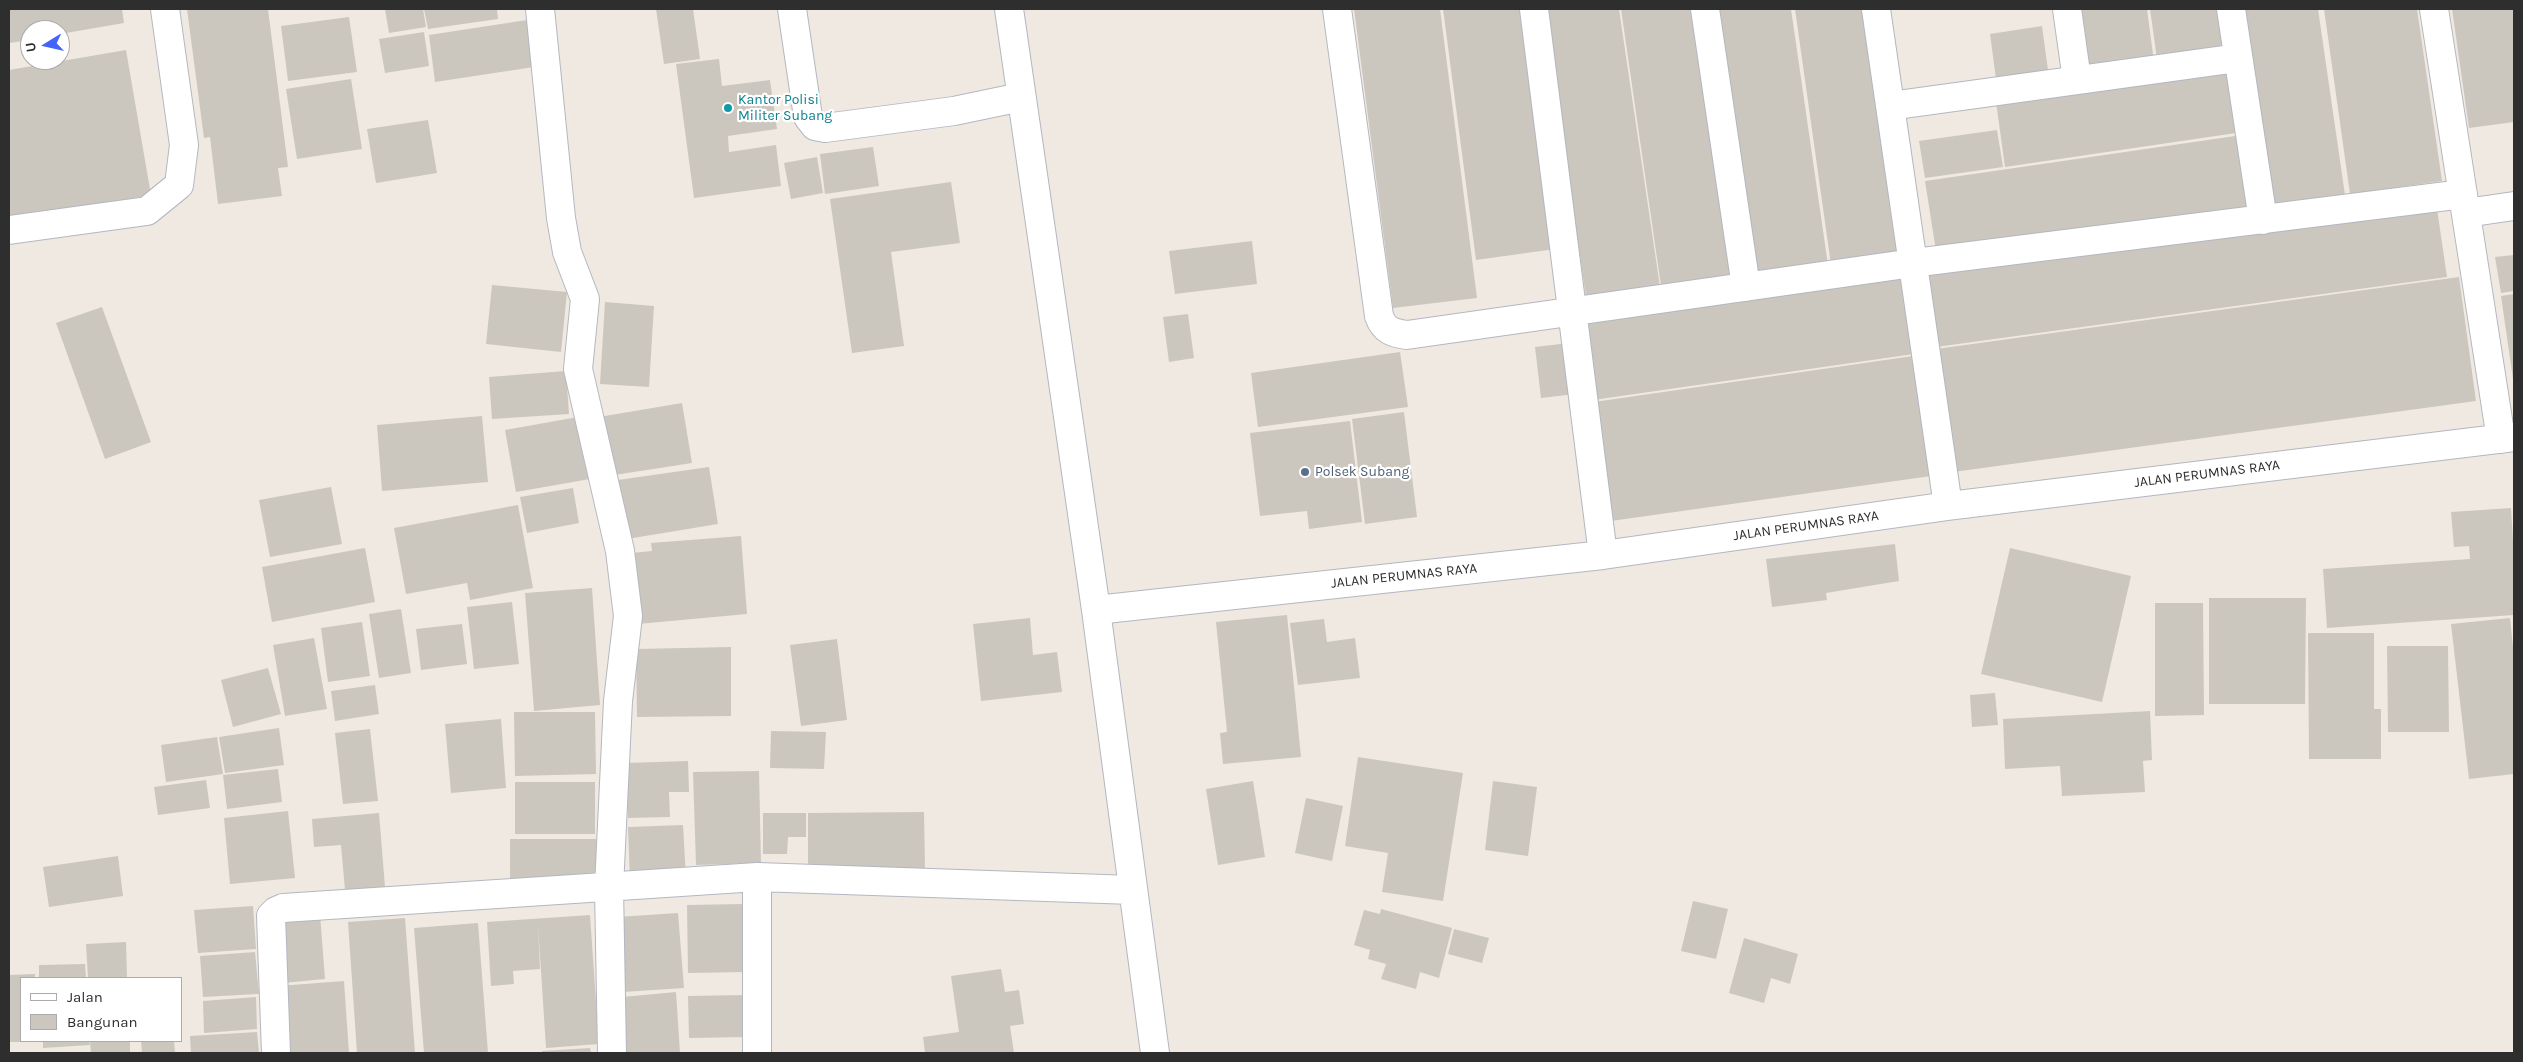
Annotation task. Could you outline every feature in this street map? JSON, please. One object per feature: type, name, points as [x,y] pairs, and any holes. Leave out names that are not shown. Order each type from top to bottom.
[{"type":"street","points":[[9,230],[147,211],[179,185],[184,145],[166,9]]},
{"type":"street","points":[[540,9],[561,218],[567,252],[585,299],[578,369],[620,551],[628,616],[618,701],[609,887],[612,1053]]},
{"type":"street","points":[[792,9],[808,117],[815,126],[825,128],[954,111],[1022,97]]},
{"type":"street","points":[[1009,9],[1096,610],[1154,1053]]},
{"type":"street","points":[[1337,9],[1378,316],[1383,326],[1394,333],[1408,335],[1913,263],[2263,220],[2465,203],[2514,206]]},
{"type":"street","points":[[1534,9],[1602,555]]},
{"type":"street","points":[[1705,9],[1746,287]]},
{"type":"street","points":[[1876,9],[1948,506]]},
{"type":"street","points":[[2067,9],[2077,80]]},
{"type":"street","points":[[2231,9],[2263,220]]},
{"type":"street","points":[[2434,9],[2465,203],[2508,438]]},
{"type":"street","points":[[1890,106],[2238,58]]},
{"type":"street","name":"JALAN PERUMNAS RAYA","points":[[1096,610],[1602,555],[1948,506],[2508,438]]},
{"type":"street","points":[[757,877],[757,1053]]},
{"type":"street","points":[[276,1053],[271,916],[276,911],[318,906],[757,877],[1133,890]]},
{"type":"building","points":[[9,9],[122,9],[124,23],[70,32],[70,20],[20,20],[20,41],[9,43]]},
{"type":"building","points":[[187,9],[268,9],[288,167],[278,168],[282,196],[218,204],[210,137],[204,138]]},
{"type":"building","points":[[385,9],[423,9],[426,27],[389,33]]},
{"type":"building","points":[[424,9],[497,9],[498,19],[428,29]]},
{"type":"building","points":[[656,9],[693,9],[700,59],[664,64]]},
{"type":"building","points":[[1354,9],[1440,9],[1477,298],[1393,308]]},
{"type":"building","points":[[1443,9],[1523,9],[1555,249],[1476,260]]},
{"type":"building","points":[[1544,9],[1619,9],[1660,287],[1586,297]]},
{"type":"building","points":[[1621,9],[1694,9],[1732,276],[1661,286]]},
{"type":"building","points":[[1718,9],[1791,9],[1828,265],[1756,276]]},
{"type":"building","points":[[1795,9],[1863,9],[1899,255],[1831,265]]},
{"type":"building","points":[[2075,9],[2147,9],[2154,62],[2084,72]]},
{"type":"building","points":[[2150,9],[2220,9],[2225,50],[2157,59]]},
{"type":"building","points":[[2242,9],[2318,9],[2345,195],[2271,206]]},
{"type":"building","points":[[2324,9],[2417,9],[2442,181],[2350,194]]},
{"type":"building","points":[[2452,9],[2514,9],[2514,122],[2469,128]]},
{"type":"building","points":[[349,17],[357,72],[288,81],[281,26]]},
{"type":"building","points":[[527,20],[534,67],[435,82],[429,35]]},
{"type":"building","points":[[2042,26],[2048,70],[1996,79],[1990,34]]},
{"type":"building","points":[[424,32],[429,66],[385,73],[379,39]]},
{"type":"building","points":[[126,50],[151,195],[9,220],[9,70],[20,68],[20,70],[70,70],[70,60]]},
{"type":"building","name":"Kantor Polisi Militer Subang","points":[[719,59],[722,86],[770,80],[777,129],[728,136],[729,152],[776,145],[781,186],[694,198],[676,64]]},
{"type":"building","points":[[2234,68],[2243,132],[2005,167],[1996,102]]},
{"type":"building","points":[[351,79],[362,149],[297,159],[286,89]]},
{"type":"building","points":[[428,120],[437,173],[376,183],[367,129]]},
{"type":"building","points":[[1997,130],[2003,167],[1925,178],[1919,141]]},
{"type":"building","points":[[2242,135],[2252,206],[1936,251],[1925,181]]},
{"type":"building","points":[[873,147],[879,186],[825,194],[820,154]]},
{"type":"building","points":[[817,157],[823,193],[791,199],[784,163]]},
{"type":"building","points":[[951,182],[960,243],[891,252],[904,346],[852,353],[830,199]]},
{"type":"building","points":[[2436,202],[2447,277],[1936,347],[1925,271]]},
{"type":"building","points":[[1252,241],[1257,284],[1175,294],[1169,251]]},
{"type":"building","points":[[2514,255],[2514,291],[2501,293],[2495,257]]},
{"type":"building","points":[[1902,271],[1914,354],[1593,400],[1581,318]]},
{"type":"building","points":[[2459,277],[2476,401],[1953,472],[1936,349]]},
{"type":"building","points":[[492,285],[567,292],[561,352],[486,344]]},
{"type":"building","points":[[2514,294],[2514,379],[2513,379],[2501,296]]},
{"type":"building","points":[[605,302],[654,306],[649,387],[600,384]]},
{"type":"building","points":[[102,307],[151,442],[105,459],[56,323]]},
{"type":"building","points":[[1188,314],[1194,358],[1169,362],[1163,317]]},
{"type":"building","points":[[1569,343],[1575,394],[1541,398],[1535,347]]},
{"type":"building","points":[[1400,352],[1408,407],[1258,427],[1251,373]]},
{"type":"building","points":[[1913,356],[1931,476],[1611,521],[1594,402]]},
{"type":"building","points":[[566,371],[569,414],[492,419],[489,377]]},
{"type":"building","points":[[682,403],[692,463],[608,476],[599,417]]},
{"type":"building","points":[[1404,412],[1417,517],[1365,524],[1352,419]]},
{"type":"building","points":[[482,416],[488,482],[382,491],[377,425]]},
{"type":"building","points":[[578,417],[590,479],[516,492],[505,430]]},
{"type":"building","name":"Polsek Subang","points":[[1350,421],[1362,522],[1309,529],[1307,511],[1260,516],[1250,433]]},
{"type":"building","points":[[709,467],[718,524],[627,539],[618,480]]},
{"type":"building","points":[[331,487],[342,544],[270,557],[259,500]]},
{"type":"building","points":[[573,488],[579,523],[527,533],[520,497]]},
{"type":"building","points":[[518,505],[533,588],[470,600],[467,583],[406,594],[394,528]]},
{"type":"building","points":[[2511,508],[2514,556],[2514,615],[2327,628],[2323,569],[2470,559],[2469,546],[2454,547],[2451,512]]},
{"type":"building","points":[[741,536],[747,614],[638,624],[632,553],[652,551],[651,543]]},
{"type":"building","points":[[1895,544],[1899,581],[1826,593],[1827,600],[1772,607],[1766,559]]},
{"type":"building","points":[[365,548],[375,602],[272,622],[262,567]]},
{"type":"building","points":[[2010,548],[2131,576],[2102,702],[1981,674]]},
{"type":"building","points":[[592,588],[600,705],[534,711],[525,593]]},
{"type":"building","points":[[2209,598],[2306,598],[2305,704],[2209,704]]},
{"type":"building","points":[[512,602],[519,664],[474,669],[467,607]]},
{"type":"building","points":[[2155,603],[2203,603],[2204,715],[2155,716]]},
{"type":"building","points":[[401,609],[411,673],[379,678],[369,614]]},
{"type":"building","points":[[1287,615],[1301,757],[1223,764],[1220,733],[1227,732],[1216,622]]},
{"type":"building","points":[[1030,618],[1033,655],[1057,652],[1062,692],[981,701],[973,624]]},
{"type":"building","points":[[2510,618],[2514,657],[2514,774],[2469,779],[2451,624]]},
{"type":"building","points":[[1324,619],[1327,642],[1355,638],[1360,678],[1298,685],[1290,623]]},
{"type":"building","points":[[362,622],[370,676],[328,682],[321,628]]},
{"type":"building","points":[[462,624],[467,664],[421,670],[416,629]]},
{"type":"building","points":[[2308,633],[2374,633],[2374,709],[2381,709],[2381,759],[2309,759]]},
{"type":"building","points":[[314,638],[327,709],[285,716],[273,645]]},
{"type":"building","points":[[837,639],[847,720],[801,726],[790,645]]},
{"type":"building","points":[[2387,646],[2448,646],[2449,732],[2388,732]]},
{"type":"building","points":[[731,647],[731,716],[637,717],[636,649]]},
{"type":"building","points":[[268,668],[281,714],[233,727],[221,680]]},
{"type":"building","points":[[375,685],[379,714],[335,721],[331,691]]},
{"type":"building","points":[[1995,693],[1998,725],[1972,727],[1970,695]]},
{"type":"building","points":[[2150,711],[2152,760],[2143,761],[2145,792],[2062,796],[2060,766],[2005,769],[2003,719]]},
{"type":"building","points":[[514,712],[595,712],[596,774],[515,776]]},
{"type":"building","points":[[501,719],[506,788],[451,793],[445,724]]},
{"type":"building","points":[[279,728],[284,765],[225,773],[219,737]]},
{"type":"building","points":[[370,729],[378,801],[343,804],[335,733]]},
{"type":"building","points":[[771,731],[826,732],[824,769],[770,768]]},
{"type":"building","points":[[217,737],[223,774],[166,782],[161,745]]},
{"type":"building","points":[[1358,757],[1463,773],[1443,901],[1382,892],[1388,853],[1345,846]]},
{"type":"building","points":[[688,761],[689,792],[669,792],[670,817],[628,818],[626,763]]},
{"type":"building","points":[[278,769],[282,802],[227,809],[223,775]]},
{"type":"building","points":[[759,771],[761,863],[696,865],[693,772]]},
{"type":"building","points":[[206,780],[210,808],[158,815],[154,787]]},
{"type":"building","points":[[1253,781],[1265,857],[1218,865],[1206,789]]},
{"type":"building","points":[[1493,781],[1537,787],[1528,856],[1485,850]]},
{"type":"building","points":[[515,782],[595,782],[595,834],[515,834]]},
{"type":"building","points":[[1306,798],[1343,806],[1332,861],[1295,853]]},
{"type":"building","points":[[288,811],[295,878],[230,884],[224,818]]},
{"type":"building","points":[[924,812],[925,868],[808,869],[808,813]]},
{"type":"building","points":[[379,813],[385,887],[345,890],[341,845],[314,847],[312,819]]},
{"type":"building","points":[[763,813],[806,813],[806,837],[788,837],[787,854],[763,854]]},
{"type":"building","points":[[683,825],[686,878],[630,880],[628,827]]},
{"type":"building","points":[[510,839],[596,839],[596,879],[510,879]]},
{"type":"building","points":[[118,856],[123,896],[49,907],[43,867]]},
{"type":"building","points":[[1693,901],[1728,909],[1716,959],[1681,951]]},
{"type":"building","points":[[744,904],[745,972],[688,973],[687,905]]},
{"type":"building","points":[[253,906],[256,949],[198,953],[194,910]]},
{"type":"building","points":[[1381,909],[1452,928],[1439,978],[1420,972],[1416,989],[1381,979],[1386,964],[1368,959],[1370,950],[1354,945],[1364,910],[1380,914]]},
{"type":"building","points":[[678,913],[684,988],[623,992],[617,917]]},
{"type":"building","points":[[320,914],[325,979],[283,983],[277,917]]},
{"type":"building","points":[[590,915],[599,1044],[546,1048],[538,925],[540,969],[513,971],[514,984],[491,986],[487,922]]},
{"type":"building","points":[[405,918],[415,1053],[357,1053],[348,922]]},
{"type":"building","points":[[478,923],[488,1053],[424,1053],[414,928]]},
{"type":"building","points":[[1454,929],[1489,938],[1482,963],[1448,954]]},
{"type":"building","points":[[1744,938],[1798,954],[1790,984],[1771,978],[1764,1003],[1729,993]]},
{"type":"building","points":[[126,942],[127,977],[88,977],[86,944]]},
{"type":"building","points":[[255,952],[259,994],[203,997],[200,956]]},
{"type":"building","points":[[85,964],[86,977],[39,977],[39,965]]},
{"type":"building","points":[[1001,969],[1005,992],[1019,990],[1024,1024],[1010,1026],[1014,1053],[925,1053],[923,1037],[959,1032],[951,976]]},
{"type":"building","points":[[35,974],[35,977],[20,977],[20,1042],[9,1042],[9,975]]},
{"type":"building","points":[[344,981],[349,1053],[283,1053],[278,986]]},
{"type":"building","points":[[676,992],[680,1053],[626,1053],[622,997]]},
{"type":"building","points":[[746,995],[747,1037],[689,1038],[688,996]]},
{"type":"building","points":[[256,997],[257,1029],[204,1033],[203,1001]]},
{"type":"building","points":[[257,1032],[259,1053],[191,1053],[190,1036]]},
{"type":"building","points":[[43,1042],[89,1042],[90,1045],[43,1048]]},
{"type":"building","points":[[90,1042],[130,1042],[130,1053],[91,1053]]},
{"type":"building","points":[[141,1042],[174,1042],[175,1053],[142,1053]]},
{"type":"building","points":[[590,1048],[591,1053],[542,1053],[542,1051]]},
{"type":"place","name":"Kantor Polisi Militer Subang","points":[[728,108]]},
{"type":"place","name":"Polsek Subang","points":[[1305,472]]}]
